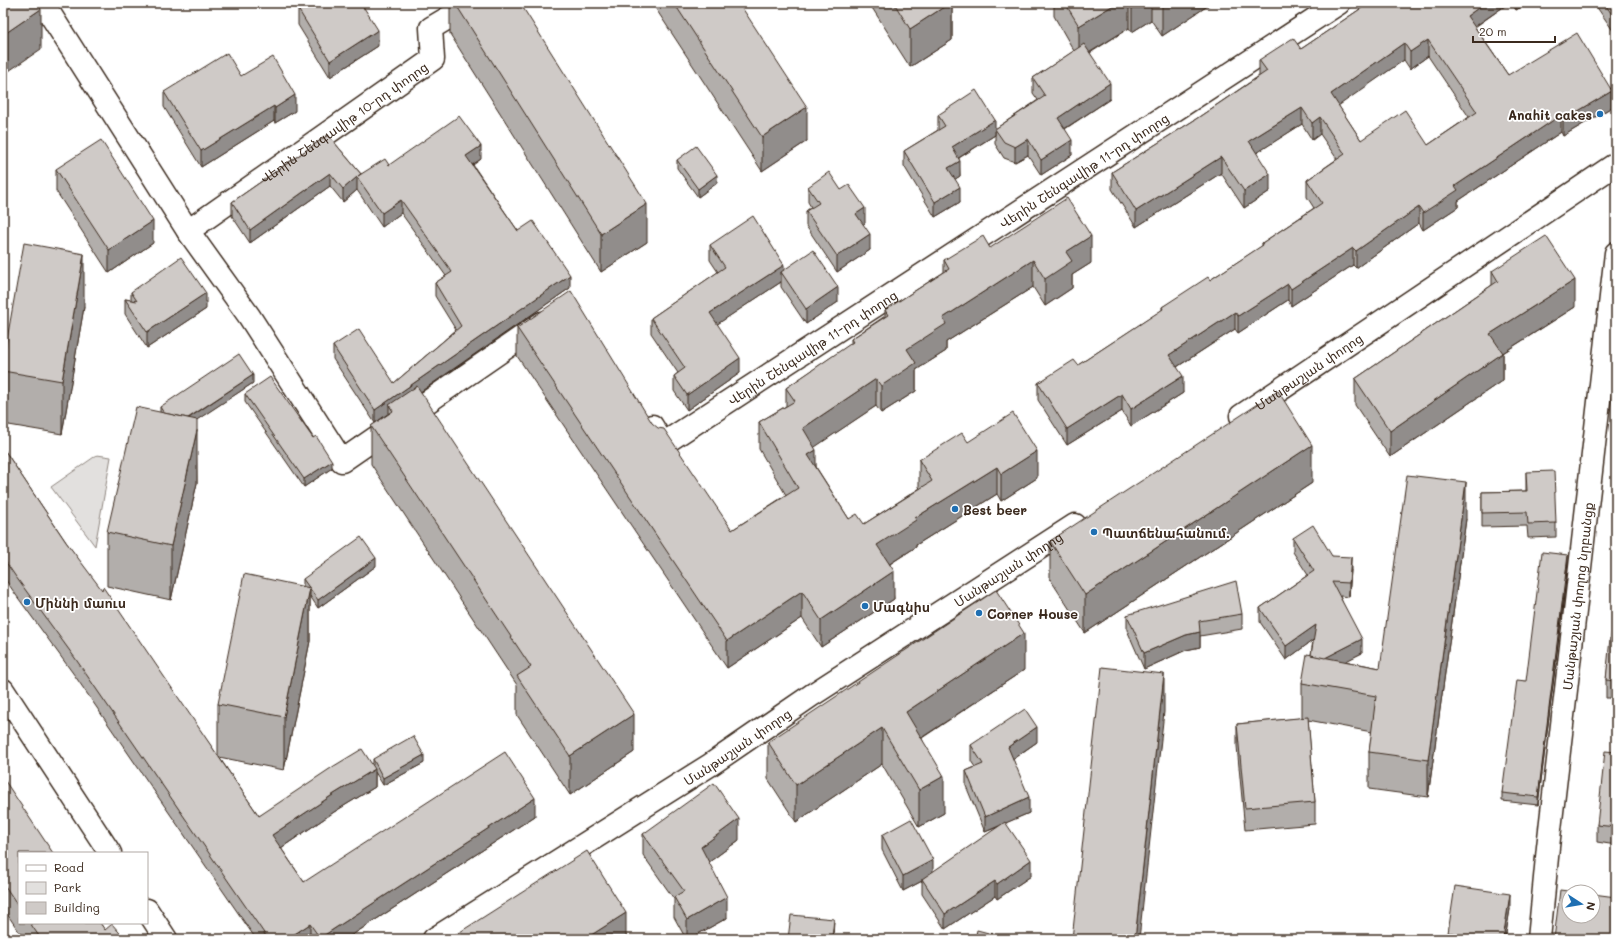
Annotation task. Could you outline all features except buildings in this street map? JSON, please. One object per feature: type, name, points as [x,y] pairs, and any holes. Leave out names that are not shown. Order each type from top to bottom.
[{"type":"street","points":[[43,3],[188,230],[248,316],[342,461],[556,313]]},
{"type":"street","name":"Վերին Շենգավիթ 10-րդ փողոց","points":[[188,230],[433,60],[431,28],[473,3]]},
{"type":"street","name":"Վերին Շենգավիթ 11-րդ փողոց","points":[[643,411],[663,444],[1339,3]]},
{"type":"street","name":"Մանթաշյան փողոց","points":[[1223,428],[1616,164]]},
{"type":"street","name":"Մանթաշյան փողոց նրբանցք","points":[[1540,939],[1548,847],[1616,253]]},
{"type":"street","name":"Մանթաշյան փողոց","points":[[434,939],[710,765],[812,695],[997,577],[1090,515]]},
{"type":"street","points":[[3,690],[109,852]]},
{"type":"street","points":[[148,912],[166,939]]},
{"type":"green space","points":[[97,455],[111,457],[95,546],[51,487]]},
{"type":"place","name":"Anahit cakes","points":[[1600,114]]},
{"type":"place","name":"Best beer","points":[[955,509]]},
{"type":"place","name":"Պատճենահանում.","points":[[1094,532]]},
{"type":"place","name":"Միննի մաուս","points":[[27,602]]},
{"type":"place","name":"Մագնիս","points":[[865,606]]},
{"type":"place","name":"Corner House","points":[[979,613]]}]
